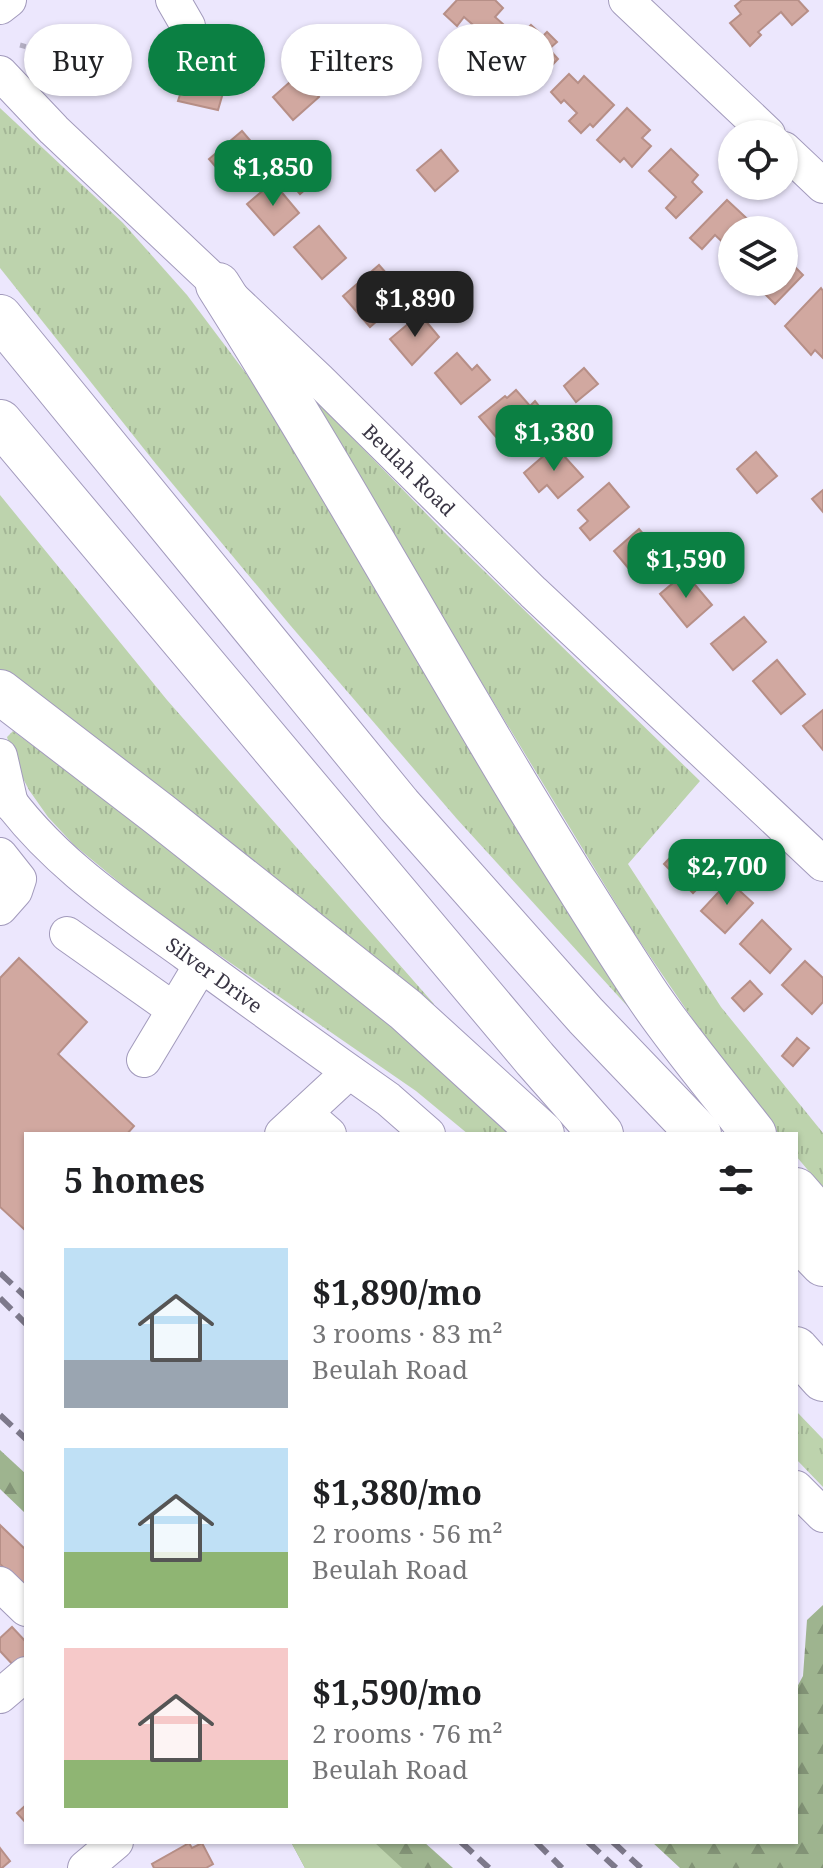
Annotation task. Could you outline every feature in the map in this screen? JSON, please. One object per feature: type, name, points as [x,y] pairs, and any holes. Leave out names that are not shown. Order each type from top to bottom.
[{"type":"highway","points":[[218,285],[645,992],[752,1132]]},
{"type":"highway","points":[[0,317],[399,805],[586,1016],[697,1132]]},
{"type":"highway","points":[[0,422],[599,1132]]},
{"type":"highway","points":[[0,692],[406,1010],[540,1132]]},
{"type":"highway","points":[[798,1192],[823,1221]]},
{"type":"highway","points":[[798,1238],[823,1264]]},
{"type":"highway","points":[[798,1351],[823,1379]]},
{"type":"highway","points":[[798,1358],[823,1379]]},
{"type":"street","points":[[0,7],[9,0]]},
{"type":"street","points":[[626,0],[753,120]]},
{"type":"street","name":"Beulah Road","points":[[0,73],[54,130],[318,379],[533,592],[823,864]]},
{"type":"street","points":[[798,162],[823,186]]},
{"type":"street","points":[[0,756],[12,805],[0,846]]},
{"type":"street","name":"Silver Drive","points":[[12,805],[59,856],[108,898],[388,1099],[426,1132]]},
{"type":"street","points":[[0,855],[19,879],[15,891],[0,908]]},
{"type":"street","points":[[67,934],[173,1009]]},
{"type":"street","points":[[144,1060],[201,965]]},
{"type":"street","points":[[305,1127],[349,1072]]},
{"type":"street","points":[[0,1584],[24,1607]]},
{"type":"street","points":[[0,1696],[24,1676]]},
{"type":"street","points":[[85,1868],[114,1844]]},
{"type":"green space","points":[[0,108],[123,223],[187,295],[260,392],[632,1005],[629,1008],[457,819],[290,625],[156,464],[0,268]]},
{"type":"green space","points":[[304,390],[445,533],[700,781],[628,864],[721,1007],[823,1133],[823,1188],[798,1158],[798,1132],[777,1132],[726,1068],[632,930]]},
{"type":"green space","points":[[0,495],[167,700],[434,1004],[427,1009],[0,671]]},
{"type":"green space","points":[[13,731],[295,940],[516,1132],[466,1132],[416,1091],[148,906],[74,845],[48,817],[15,763],[7,737]]},
{"type":"green space","points":[[798,1413],[823,1439],[823,1487],[798,1461]]},
{"type":"green space","points":[[0,1450],[24,1472],[24,1512],[0,1489]]},
{"type":"green space","points":[[823,1605],[823,1868],[680,1868],[654,1844],[798,1844],[798,1685],[803,1676],[807,1620]]},
{"type":"green space","points":[[292,1844],[426,1844],[453,1868],[305,1868]]},
{"type":"green space","points":[[292,1844],[376,1844],[402,1868],[305,1868]]},
{"type":"building","points":[[457,0],[495,0],[503,8],[495,17],[503,24],[472,24],[464,17],[455,24],[444,14]]},
{"type":"building","points":[[742,0],[798,0],[808,11],[792,25],[781,12],[758,32],[761,35],[750,46],[730,23],[741,14],[735,6]]},
{"type":"building","points":[[569,74],[578,83],[584,76],[614,105],[593,127],[590,124],[581,133],[569,121],[577,113],[564,100],[561,103],[554,95],[554,89]]},
{"type":"building","points":[[281,90],[281,96],[319,97],[293,120],[273,97]]},
{"type":"building","points":[[180,96],[222,96],[218,110],[178,101]]},
{"type":"building","points":[[627,108],[650,130],[642,138],[651,146],[632,167],[624,158],[620,162],[597,140]]},
{"type":"building","points":[[242,131],[268,161],[235,189],[209,159]]},
{"type":"building","points":[[671,149],[698,175],[692,182],[702,192],[676,218],[666,208],[676,197],[649,171]]},
{"type":"building","points":[[441,150],[458,171],[435,191],[417,170]]},
{"type":"building","points":[[296,161],[314,182],[300,194],[281,172]]},
{"type":"building","points":[[273,182],[299,213],[274,235],[247,204]]},
{"type":"building","points":[[727,200],[744,216],[718,216],[718,238],[715,235],[702,249],[690,238]]},
{"type":"building","points":[[319,226],[346,258],[322,279],[294,247]]},
{"type":"building","points":[[379,265],[400,289],[388,299],[394,306],[370,327],[343,296]]},
{"type":"building","points":[[821,288],[823,358],[815,350],[811,355],[785,326]]},
{"type":"building","points":[[767,296],[783,296],[775,304]]},
{"type":"building","points":[[420,314],[439,337],[412,365],[390,339]]},
{"type":"building","points":[[457,353],[472,370],[477,365],[490,380],[461,404],[435,373]]},
{"type":"building","points":[[584,368],[598,384],[576,402],[564,386]]},
{"type":"building","points":[[516,390],[530,406],[535,401],[546,415],[507,450],[479,417]]},
{"type":"building","points":[[555,446],[583,477],[558,498],[547,485],[539,492],[524,473]]},
{"type":"building","points":[[756,452],[777,476],[757,493],[737,469]]},
{"type":"building","points":[[609,483],[629,507],[590,540],[580,528],[588,521],[578,510]]},
{"type":"building","points":[[823,490],[823,512],[812,499]]},
{"type":"building","points":[[639,529],[666,561],[640,582],[614,551]]},
{"type":"building","points":[[685,573],[712,605],[687,627],[660,594]]},
{"type":"building","points":[[744,617],[766,642],[733,670],[711,644]]},
{"type":"building","points":[[777,660],[805,694],[781,714],[753,681]]},
{"type":"building","points":[[823,710],[823,750],[803,726]]},
{"type":"building","points":[[686,841],[716,870],[693,893],[664,864]]},
{"type":"building","points":[[729,881],[753,903],[725,933],[701,911]]},
{"type":"building","points":[[762,920],[791,949],[770,973],[740,944]]},
{"type":"building","points":[[19,958],[87,1022],[58,1054],[134,1126],[129,1132],[24,1132],[24,1229],[0,1207],[0,978]]},
{"type":"building","points":[[805,961],[823,978],[823,1002],[812,1014],[782,985]]},
{"type":"building","points":[[750,981],[762,994],[744,1011],[732,998]]},
{"type":"building","points":[[797,1038],[809,1048],[793,1066],[782,1056]]},
{"type":"building","points":[[0,1525],[24,1548],[24,1587],[0,1564]]},
{"type":"building","points":[[12,1627],[24,1640],[24,1658],[15,1667],[0,1651],[0,1638]]},
{"type":"building","points":[[24,1807],[24,1821],[17,1813]]},
{"type":"building","points":[[187,1844],[192,1848],[203,1844],[213,1864],[206,1868],[154,1868],[152,1864]]},
{"type":"building","points":[[0,1848],[10,1861],[2,1868],[0,1868]]},
{"type":"railway","points":[[0,1273],[24,1295]]},
{"type":"railway","points":[[0,1298],[24,1322]]},
{"type":"railway","points":[[0,1415],[24,1437]]},
{"type":"railway","points":[[463,1844],[489,1868]]},
{"type":"railway","points":[[538,1844],[562,1868]]},
{"type":"railway","points":[[590,1844],[616,1868]]},
{"type":"railway","points":[[615,1844],[641,1868]]}]
